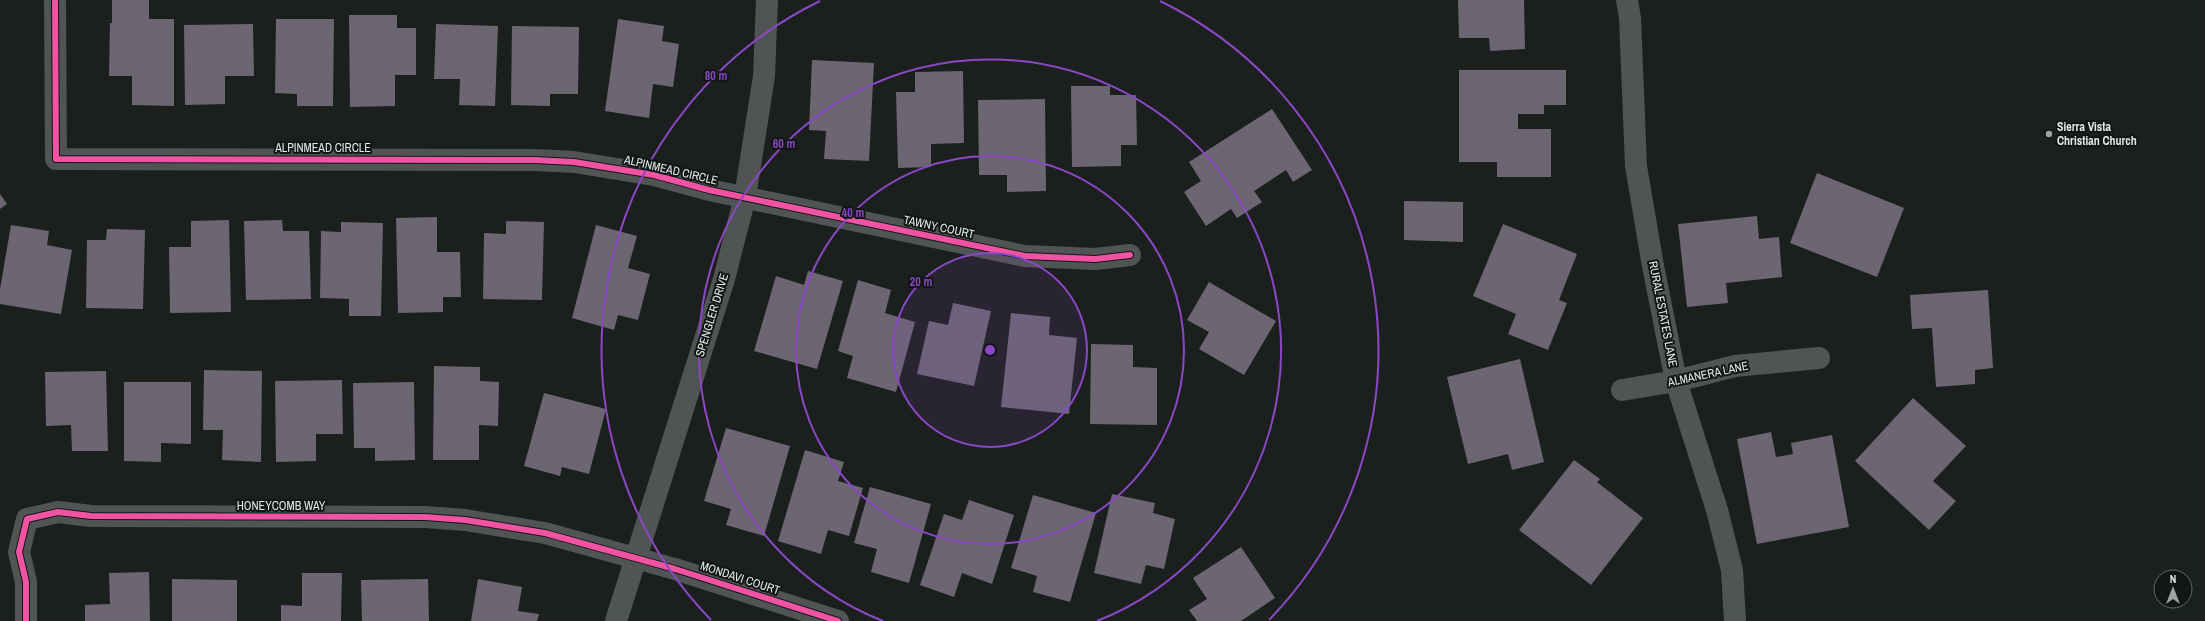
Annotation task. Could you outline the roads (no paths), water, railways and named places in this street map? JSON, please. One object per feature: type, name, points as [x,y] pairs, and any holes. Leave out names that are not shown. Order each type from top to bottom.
[{"type":"street","name":"ALPINMEAD CIRCLE","points":[[55,0],[56,159],[534,160],[574,162],[654,175],[745,197]]},
{"type":"street","name":"SPENGLER DRIVE","points":[[616,621],[724,279],[745,197],[764,76],[767,0]]},
{"type":"street","name":"RURAL ESTATES LANE","points":[[1627,0],[1630,18],[1636,166],[1667,345],[1676,381],[1717,510],[1732,570],[1735,621]]},
{"type":"street","name":"TAWNY COURT","points":[[745,197],[1024,256],[1095,259],[1130,256]]},
{"type":"street","name":"ALMANERA LANE","points":[[1622,390],[1676,381],[1735,366],[1819,358]]},
{"type":"street","name":"HONEYCOMB WAY","points":[[26,621],[26,582],[19,552],[27,518],[58,512],[91,516],[417,517],[464,520],[545,532],[636,557]]},
{"type":"street","name":"MONDAVI COURT","points":[[636,557],[838,621]]},
{"type":"place","name":"Sierra Vista Christian Church","points":[[2049,134]]}]
